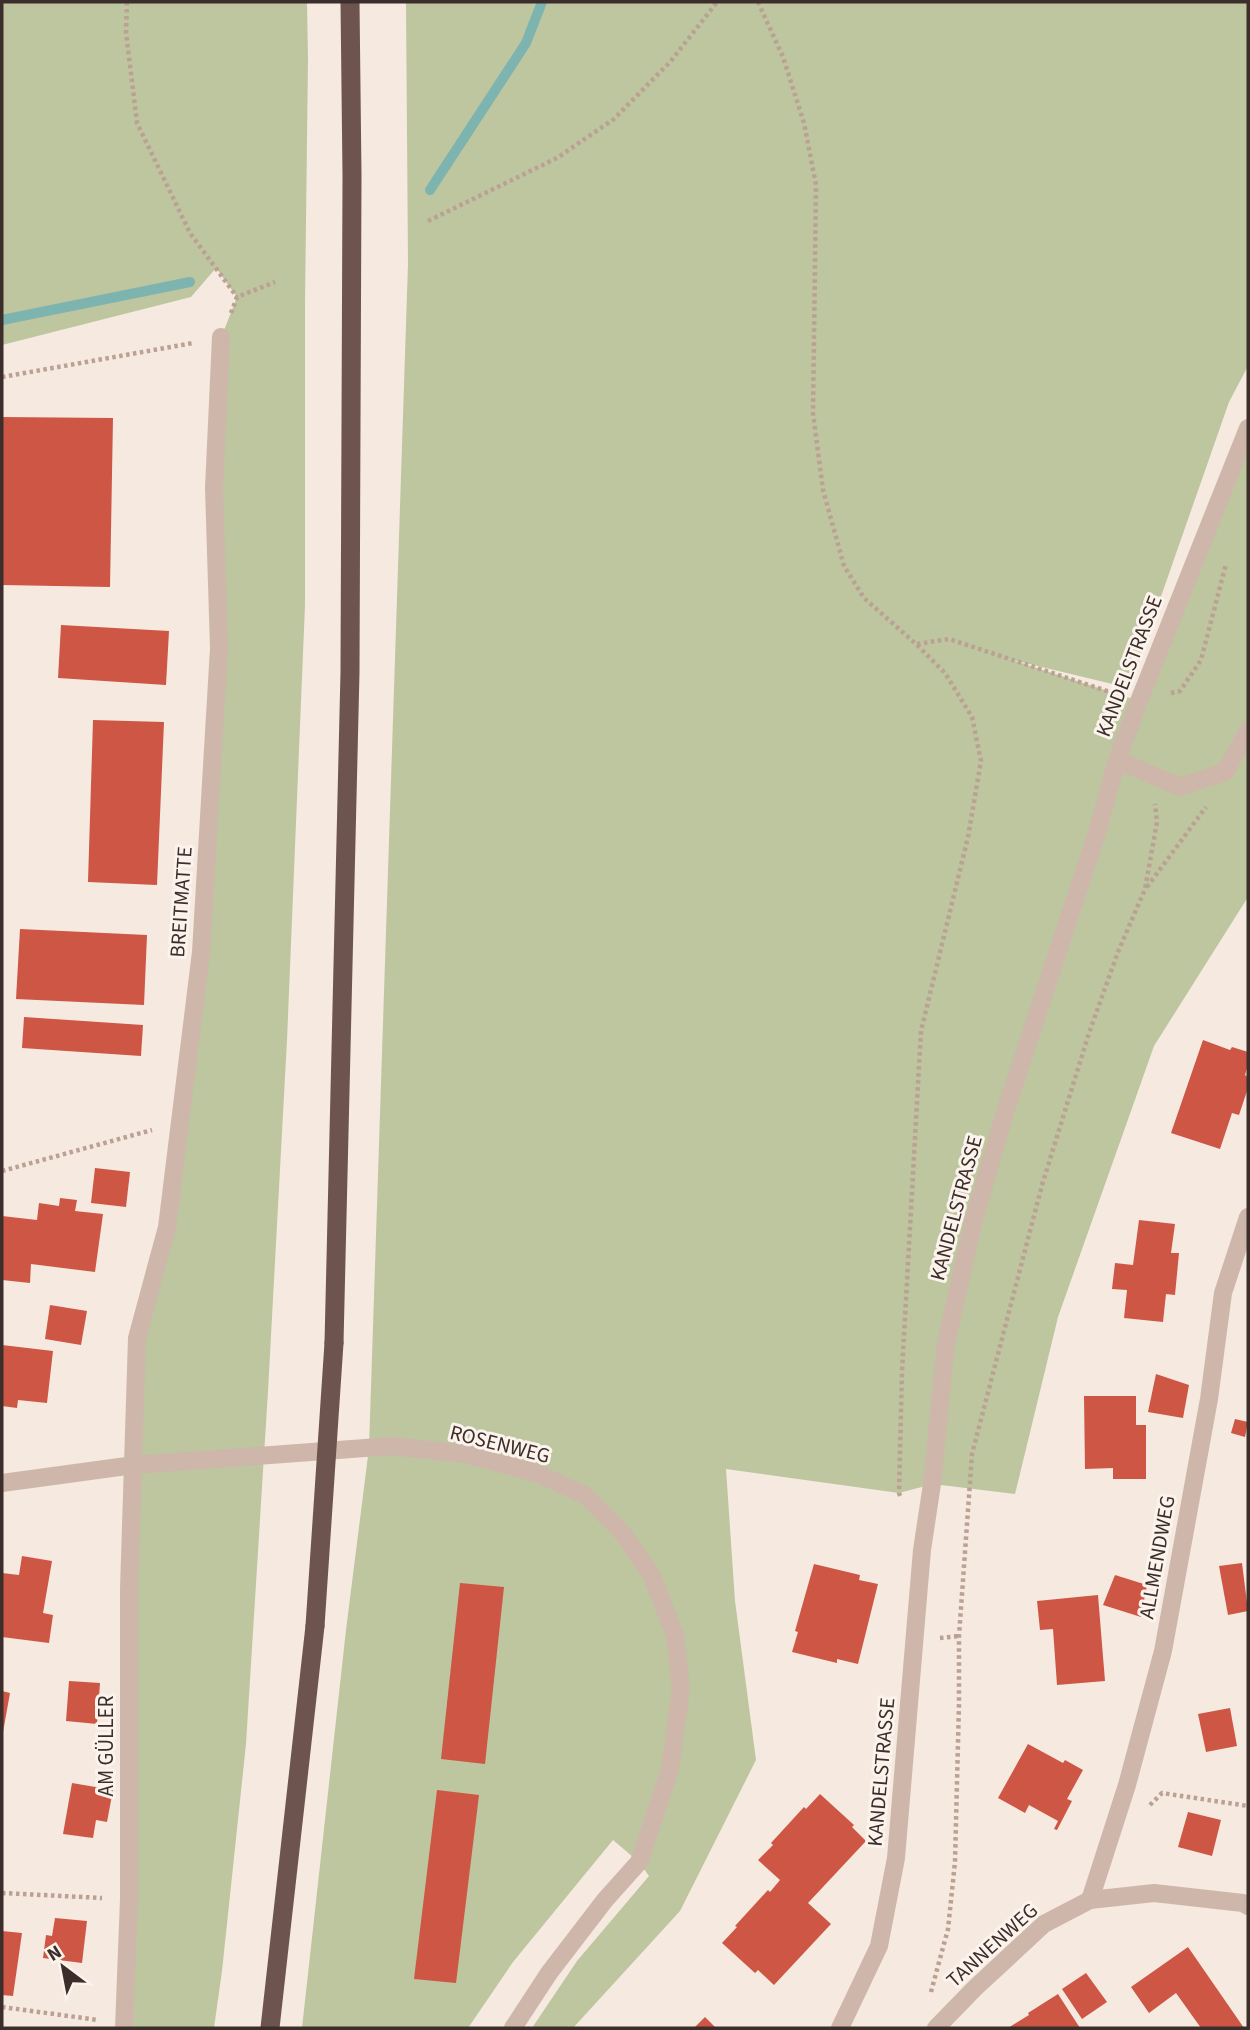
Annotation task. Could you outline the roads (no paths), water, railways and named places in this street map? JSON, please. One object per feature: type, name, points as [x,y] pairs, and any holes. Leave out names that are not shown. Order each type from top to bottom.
[{"type":"highway","points":[[270,2028],[315,1626],[334,1343],[350,672],[350,2]]},
{"type":"street","name":"BREITMATTE","points":[[134,1465],[137,1338],[167,1227],[201,952],[218,662],[214,488],[221,337]]},
{"type":"street","name":"KANDELSTRASSE","points":[[840,2028],[879,1946],[897,1858],[922,1550],[932,1484],[946,1343],[973,1223],[1006,1109],[1096,836],[1117,760],[1248,428]]},
{"type":"street","points":[[1117,760],[1180,787],[1225,772],[1248,731]]},
{"type":"street","name":"ALLMENDWEG","points":[[1090,1900],[1127,1785],[1163,1651],[1209,1399],[1223,1293],[1248,1217]]},
{"type":"street","name":"ROSENWEG","points":[[2,1483],[134,1465],[392,1446],[464,1454],[536,1473],[584,1495],[621,1531],[652,1576],[675,1635],[681,1688],[670,1769],[639,1862],[605,1900],[549,1973],[513,2028]]},
{"type":"street","name":"AM GÜLLER","points":[[124,2026],[129,1899],[129,1603],[134,1465]]},
{"type":"street","name":"TANNENWEG","points":[[938,2026],[1044,1924],[1090,1900],[1154,1893],[1243,1903],[1248,1906]]},
{"type":"waterway","points":[[430,190],[526,43],[542,2]]},
{"type":"waterway","points":[[2,320],[190,282]]}]
